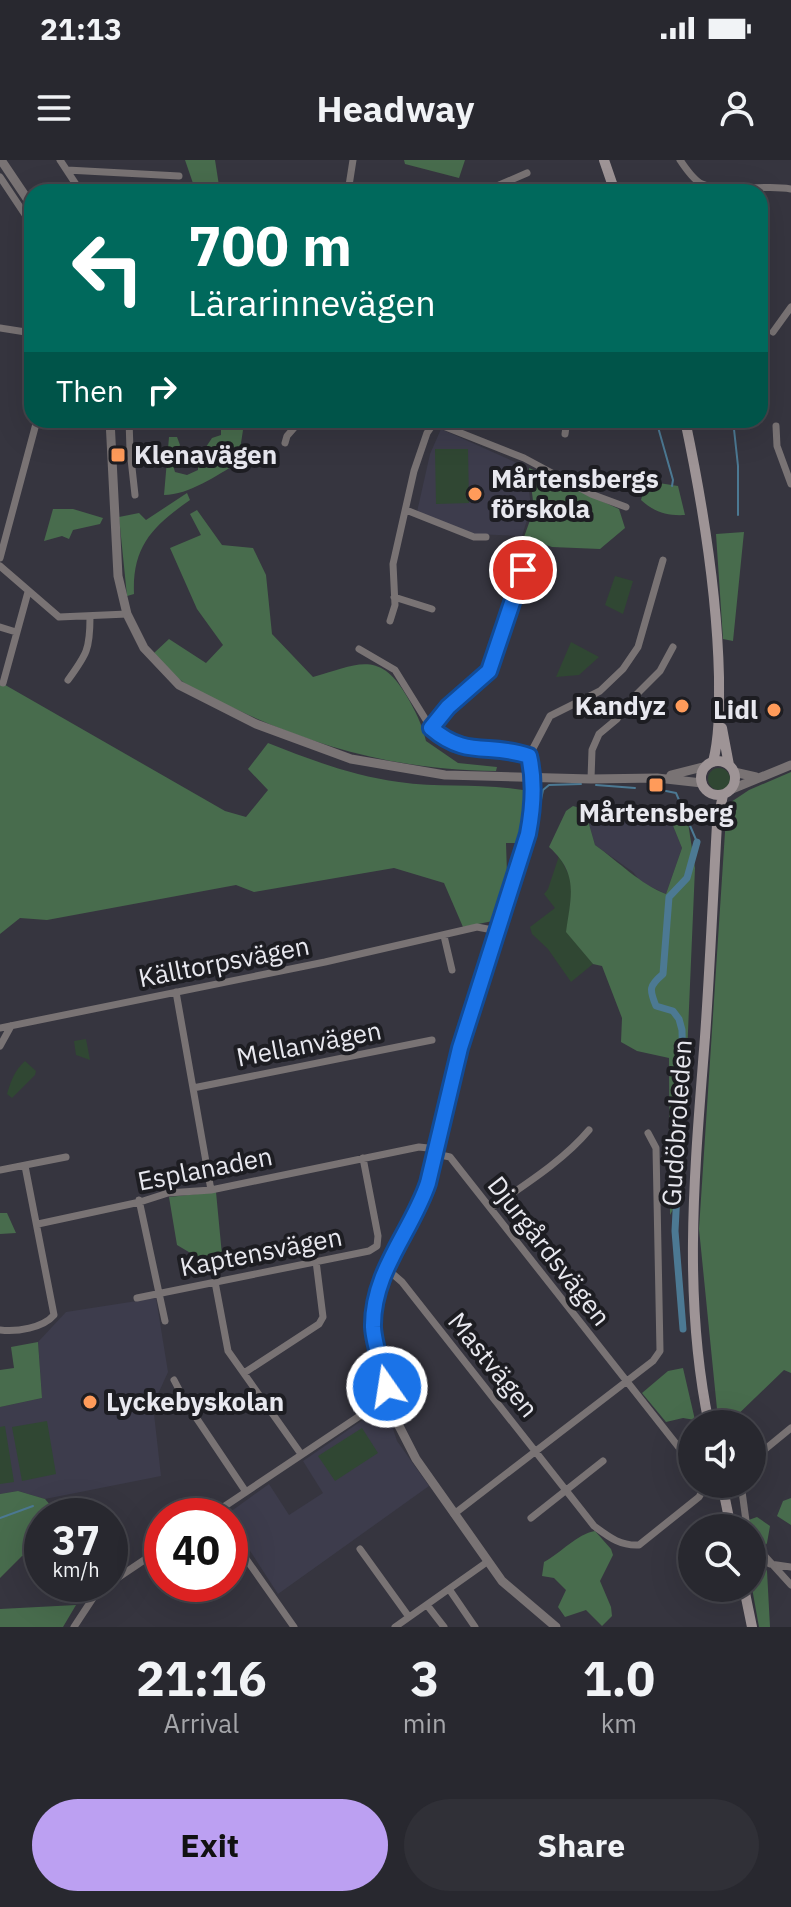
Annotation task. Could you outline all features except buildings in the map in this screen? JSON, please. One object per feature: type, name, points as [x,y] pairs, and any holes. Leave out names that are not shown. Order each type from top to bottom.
[{"type":"main road","points":[[604,160],[612,184]]},
{"type":"main road","points":[[687,428],[711,568],[719,662],[719,718],[705,787],[727,792]]},
{"type":"main road","points":[[710,764],[732,769],[719,718]]},
{"type":"main road","name":"Gudöbroleden","points":[[706,1410],[693,1299],[693,1191],[717,824],[732,769]]},
{"type":"main road","name":"Gudöbroleden","points":[[705,787],[717,824]]},
{"type":"main road","points":[[747,1602],[752,1627]]},
{"type":"street","points":[[1,160],[24,194]]},
{"type":"street","points":[[60,160],[76,184]]},
{"type":"street","points":[[349,184],[353,160]]},
{"type":"street","points":[[680,160],[703,184]]},
{"type":"street","points":[[67,170],[179,176]]},
{"type":"street","points":[[502,184],[527,173]]},
{"type":"street","points":[[0,177],[24,213]]},
{"type":"street","points":[[768,186],[791,189]]},
{"type":"street","points":[[773,332],[791,307]]},
{"type":"street","points":[[0,328],[24,332]]},
{"type":"street","points":[[776,426],[777,446],[791,484]]},
{"type":"street","points":[[0,558],[35,428]]},
{"type":"street","points":[[110,428],[118,576],[127,614],[144,648],[179,685],[256,724],[351,759],[445,775],[657,778],[705,787]]},
{"type":"street","points":[[129,428],[135,495]]},
{"type":"street","points":[[285,443],[294,428]]},
{"type":"street","points":[[390,621],[395,605],[393,564],[414,471],[430,428]]},
{"type":"street","points":[[450,428],[524,458],[591,494],[626,507]]},
{"type":"street","points":[[565,434],[566,428]]},
{"type":"street","points":[[406,510],[474,537],[486,537]]},
{"type":"street","points":[[431,728],[448,707],[489,671],[533,542]]},
{"type":"street","points":[[556,1627],[502,1581],[416,1459],[390,1401],[373,1328],[386,1268],[422,1201],[437,1151],[460,1048],[528,834],[532,815],[529,756],[546,720],[553,713],[600,691],[623,669],[638,647],[645,628],[663,560]]},
{"type":"street","points":[[0,566],[59,617],[127,614]]},
{"type":"street","points":[[3,683],[28,592]]},
{"type":"street","points":[[394,597],[432,609]]},
{"type":"street","points":[[68,680],[90,644],[90,617]]},
{"type":"street","points":[[0,627],[16,632]]},
{"type":"street","points":[[591,779],[592,750],[599,734],[617,719],[620,704],[660,671],[673,647]]},
{"type":"street","points":[[359,649],[395,670],[431,728],[452,744],[529,756]]},
{"type":"street","points":[[537,716],[546,720]]},
{"type":"street","points":[[657,778],[710,764]]},
{"type":"street","points":[[727,792],[791,765]]},
{"type":"street","points":[[732,769],[759,777]]},
{"type":"street","name":"Källtorpsvägen","points":[[0,1028],[477,927],[498,931]]},
{"type":"street","points":[[444,936],[452,970]]},
{"type":"street","points":[[176,992],[211,1190]]},
{"type":"street","points":[[0,1046],[11,1026]]},
{"type":"street","name":"Mellanvägen","points":[[193,1088],[432,1040]]},
{"type":"street","points":[[491,1208],[555,1161],[589,1130]]},
{"type":"street","points":[[457,1513],[653,1361],[660,1351],[656,1148],[648,1133]]},
{"type":"street","name":"Esplanaden","points":[[38,1224],[168,1193],[211,1190],[419,1147],[437,1151]]},
{"type":"street","name":"Djurgårdsvägen","points":[[437,1151],[450,1157],[678,1446]]},
{"type":"street","points":[[0,1170],[66,1157]]},
{"type":"street","name":"Kaptensvägen","points":[[137,1298],[369,1251],[377,1246],[378,1236],[363,1158]]},
{"type":"street","points":[[0,1330],[47,1323],[54,1315],[25,1166]]},
{"type":"street","name":"Kaptensvägen","points":[[139,1200],[165,1321]]},
{"type":"street","points":[[244,1373],[319,1324],[323,1307],[316,1261]]},
{"type":"street","name":"Mastvägen","points":[[386,1268],[402,1282],[594,1526],[626,1546],[639,1545],[698,1498]]},
{"type":"street","points":[[215,1282],[228,1351],[301,1454]]},
{"type":"street","points":[[174,1380],[246,1492]]},
{"type":"street","points":[[237,1498],[376,1405],[390,1401]]},
{"type":"street","points":[[766,1449],[791,1428]]},
{"type":"street","points":[[531,1518],[603,1461]]},
{"type":"street","points":[[360,1549],[409,1617]]},
{"type":"street","points":[[766,1559],[791,1585]]},
{"type":"street","points":[[248,1562],[294,1627]]},
{"type":"street","points":[[395,1627],[487,1562]]},
{"type":"street","points":[[770,1564],[791,1567]]},
{"type":"street","points":[[449,1589],[475,1627]]},
{"type":"street","points":[[74,1627],[90,1602]]},
{"type":"street","points":[[427,1605],[444,1627]]},
{"type":"shaded area","name":"Mårtensbergs förskola","points":[[441,429],[526,467],[531,507],[522,536],[475,534],[417,512],[430,454]]},
{"type":"shaded area","points":[[614,807],[667,811],[682,848],[666,894],[641,882],[633,872],[595,845],[589,824],[594,812],[609,813]]},
{"type":"shaded area","name":"Lyckebyskolan","points":[[156,1298],[168,1372],[153,1405],[161,1476],[50,1498],[18,1491],[0,1494],[0,1407],[42,1398],[38,1342],[66,1312]]},
{"type":"shaded area","points":[[386,1408],[397,1441],[429,1486],[278,1594],[248,1548],[248,1499],[269,1484],[289,1515],[323,1493],[303,1461],[373,1413]]},
{"type":"green space","points":[[185,160],[215,160],[219,184],[193,184]]},
{"type":"green space","points":[[404,160],[465,160],[459,178],[405,164]]},
{"type":"green space","points":[[221,428],[242,428],[238,463],[193,488],[164,495],[169,437],[177,437],[180,445],[172,462],[175,472],[187,475],[198,470],[198,459],[212,438],[221,435]]},
{"type":"green space","points":[[435,449],[468,449],[469,503],[436,504]]},
{"type":"green space","points":[[529,468],[619,509],[625,528],[600,549],[552,547],[524,537],[534,509]]},
{"type":"green space","points":[[646,481],[678,486],[685,515],[661,512],[641,500]]},
{"type":"green space","points":[[187,493],[190,500],[165,519],[147,539],[137,563],[134,594],[127,596],[119,517],[139,513],[146,520]]},
{"type":"green space","points":[[53,509],[73,509],[103,518],[100,524],[73,530],[69,539],[62,536],[44,541]]},
{"type":"green space","points":[[197,510],[222,545],[253,548],[266,575],[272,634],[313,677],[366,664],[386,671],[409,701],[426,741],[458,763],[497,767],[496,771],[429,767],[333,747],[271,725],[193,689],[176,676],[154,653],[169,639],[206,663],[223,645],[197,609],[170,548],[201,535],[190,514]]},
{"type":"green space","points":[[744,532],[733,641],[723,639],[716,534]]},
{"type":"green space","points":[[615,576],[633,581],[623,614],[605,605]]},
{"type":"green space","points":[[571,642],[599,657],[579,675],[556,677]]},
{"type":"green space","points":[[0,682],[225,811],[246,817],[268,790],[248,769],[268,743],[365,776],[414,784],[523,790],[526,809],[521,843],[506,843],[507,874],[493,921],[463,927],[444,883],[394,868],[254,892],[236,885],[47,920],[20,918],[0,934]]},
{"type":"green space","points":[[719,768],[727,771],[730,779],[727,787],[719,790],[711,787],[708,779],[711,771]]},
{"type":"green space","points":[[791,772],[791,1373],[784,1370],[743,1410],[717,1410],[699,1229],[726,817],[731,802],[749,790]]},
{"type":"green space","points":[[672,804],[687,816],[695,868],[681,1195],[670,1215],[669,1058],[637,1051],[621,1042],[622,1018],[602,966],[593,964],[566,932],[571,896],[569,876],[559,857],[549,847],[566,811],[573,806],[594,812],[589,824],[595,845],[638,879],[666,894],[682,848],[667,811]]},
{"type":"green space","points":[[559,856],[573,883],[567,932],[593,964],[571,982],[548,949],[532,934],[530,927],[555,908],[544,894]]},
{"type":"green space","points":[[86,1039],[90,1060],[76,1055],[74,1041]]},
{"type":"green space","points":[[25,1061],[36,1071],[35,1075],[12,1098],[7,1094],[10,1085]]},
{"type":"green space","points":[[216,1192],[222,1255],[204,1261],[177,1245],[169,1197]]},
{"type":"green space","points":[[0,1213],[7,1213],[16,1233],[0,1234]]},
{"type":"green space","points":[[38,1342],[42,1398],[0,1407],[0,1370],[14,1368],[11,1347]]},
{"type":"green space","points":[[683,1368],[693,1410],[678,1410],[678,1419],[666,1422],[642,1393],[668,1371]]},
{"type":"green space","points":[[47,1421],[56,1474],[22,1481],[12,1427]]},
{"type":"green space","points":[[5,1426],[14,1482],[0,1484],[0,1427]]},
{"type":"green space","points":[[362,1428],[378,1453],[335,1481],[318,1456]]},
{"type":"green space","points":[[18,1491],[42,1498],[24,1498],[24,1556],[0,1578],[0,1494]]},
{"type":"green space","points":[[791,1498],[791,1525],[777,1516],[783,1501]]},
{"type":"green space","points":[[766,1523],[770,1526],[766,1545]]},
{"type":"green space","points":[[595,1531],[613,1555],[600,1581],[612,1616],[602,1626],[586,1610],[565,1617],[558,1607],[566,1590],[554,1578],[542,1576],[544,1562],[582,1536]]},
{"type":"green space","points":[[766,1569],[770,1627],[759,1627],[755,1602],[766,1602]]},
{"type":"green space","points":[[76,1605],[63,1627],[0,1627],[0,1609]]},
{"type":"waterway","points":[[658,428],[672,486]]},
{"type":"waterway","points":[[734,428],[738,515]]},
{"type":"waterway","points":[[532,843],[543,790],[549,785],[581,784]]},
{"type":"waterway","points":[[596,785],[635,788]]},
{"type":"waterway","points":[[666,791],[676,793],[697,842]]},
{"type":"waterway","points":[[683,1329],[675,1231],[683,1077],[682,1030],[673,1011],[656,1006],[651,992],[663,974],[669,897],[687,878],[697,842]]},
{"type":"waterway","points":[[0,1518],[24,1509]]},
{"type":"place","name":"Klenavägen","points":[[118,455]]},
{"type":"place","name":"Mårtensbergs förskola","points":[[475,494]]},
{"type":"place","name":"Kandyz","points":[[682,706]]},
{"type":"place","name":"Lidl","points":[[774,710]]},
{"type":"place","name":"Mårtensberg","points":[[656,785]]},
{"type":"place","name":"Lyckebyskolan","points":[[90,1402]]},
{"type":"route","points":[[387,1387],[373,1328],[377,1299],[389,1261],[422,1201],[428,1183],[460,1048],[532,815],[529,756],[452,744],[431,728],[448,707],[489,671],[523,570]]}]
